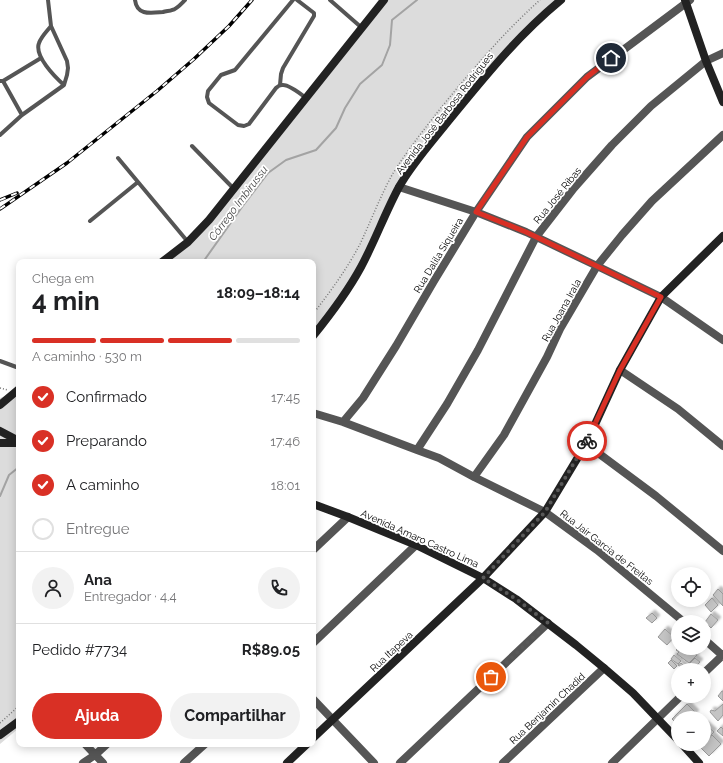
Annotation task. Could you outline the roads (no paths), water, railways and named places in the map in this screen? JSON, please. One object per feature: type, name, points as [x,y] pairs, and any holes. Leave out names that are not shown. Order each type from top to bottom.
[{"type":"street","points":[[166,259],[188,242],[209,220],[384,0]]},
{"type":"street","name":"Avenida José Barbosa Rodrigues","points":[[316,332],[343,296],[361,267],[399,187],[412,167],[499,59],[542,15],[561,0]]},
{"type":"street","points":[[687,1],[706,61],[723,102]]},
{"type":"street","name":"Rua Dalila Siqueira","points":[[344,422],[363,398],[396,346],[476,212],[527,137],[587,77],[687,1]]},
{"type":"street","name":"Rua José Ribas","points":[[417,450],[478,350],[536,236],[574,188],[612,145],[651,106],[706,61],[723,53]]},
{"type":"street","name":"Rua Joana Irala","points":[[474,478],[504,435],[547,357],[560,329],[597,266],[652,201],[723,136]]},
{"type":"street","points":[[399,187],[476,212],[536,236],[661,297],[723,340]]},
{"type":"street","name":"Rua Itapeva","points":[[316,735],[483,578],[545,512],[586,444],[620,370],[661,297],[723,236]]},
{"type":"street","points":[[620,370],[678,409],[723,446]]},
{"type":"street","points":[[0,405],[16,392]]},
{"type":"street","points":[[0,399],[10,397]]},
{"type":"street","name":"Rua Jair Garcia de Freitas","points":[[316,414],[344,422],[439,458],[474,478],[545,512],[598,550],[676,615]]},
{"type":"street","points":[[0,431],[16,440]]},
{"type":"street","points":[[0,443],[16,442]]},
{"type":"street","points":[[586,444],[656,496],[723,551]]},
{"type":"street","name":"Avenida Amaro Castro Lima","points":[[316,505],[416,545],[483,578],[516,599],[548,623],[633,693],[671,733]]},
{"type":"street","points":[[316,547],[348,517]]},
{"type":"street","points":[[316,640],[416,545]]},
{"type":"street","points":[[400,763],[548,623]]},
{"type":"street","points":[[711,645],[723,655],[711,667]]},
{"type":"street","name":"Rua Benjamin Chadid","points":[[504,763],[604,668]]},
{"type":"street","points":[[316,702],[374,763]]},
{"type":"street","points":[[612,763],[674,703]]},
{"type":"street","points":[[0,735],[16,723]]},
{"type":"street","points":[[88,747],[103,763]]},
{"type":"street","points":[[83,763],[103,747]]},
{"type":"street","points":[[184,763],[202,747]]},
{"type":"street","points":[[287,763],[304,747]]},
{"type":"street","points":[[688,751],[699,763]]},
{"type":"lane","points":[[0,135],[22,116],[64,85],[68,68],[67,61],[51,26],[48,0]]},
{"type":"lane","points":[[135,0],[135,3],[140,11],[149,14],[173,10],[184,0]]},
{"type":"lane","points":[[293,0],[235,70],[221,75],[208,91],[207,97],[209,103],[238,125],[244,126],[249,124],[276,88],[280,85],[285,85],[306,98]]},
{"type":"lane","points":[[280,85],[283,68],[314,16],[314,13],[297,0]]},
{"type":"lane","points":[[330,0],[362,28]]},
{"type":"lane","points":[[51,26],[39,42],[38,48],[41,58],[64,85]]},
{"type":"lane","points":[[22,116],[1,81],[41,58]]},
{"type":"lane","points":[[192,146],[234,189]]},
{"type":"lane","points":[[118,158],[188,242]]},
{"type":"lane","points":[[90,221],[138,182]]},
{"type":"lane","points":[[0,361],[16,367]]},
{"type":"waterway","name":"Córrego Imbirussu","points":[[205,259],[268,173],[286,160],[316,150],[336,128],[345,108],[360,84],[382,65],[390,45],[392,20],[417,0]]},
{"type":"waterway","name":"Córrego Imbirussu","points":[[0,496],[9,475],[16,469]]},
{"type":"railway","points":[[0,209],[67,163],[157,91],[229,26],[252,0]]},
{"type":"railway","points":[[0,200],[17,193]]}]
